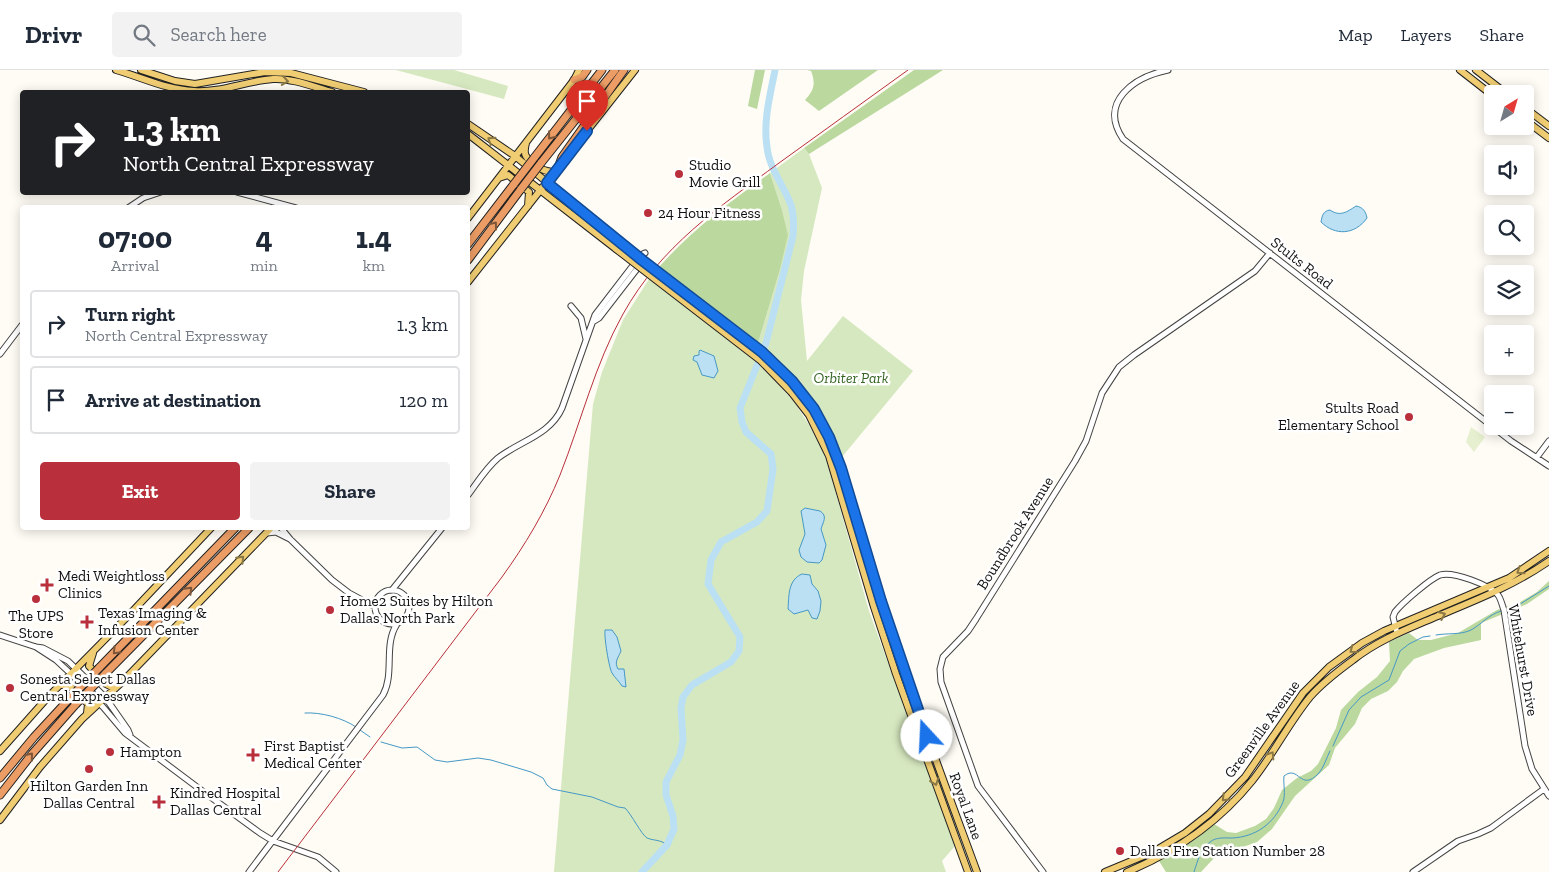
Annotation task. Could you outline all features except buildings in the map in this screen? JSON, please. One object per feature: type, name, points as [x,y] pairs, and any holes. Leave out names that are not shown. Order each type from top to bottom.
[{"type":"highway","points":[[574,80],[582,77],[587,70]]},
{"type":"highway","points":[[470,241],[602,70]]},
{"type":"highway","points":[[470,257],[541,163],[615,70]]},
{"type":"highway","points":[[557,170],[562,157],[624,70]]},
{"type":"highway","points":[[0,778],[70,698],[233,530]]},
{"type":"highway","points":[[0,795],[32,754],[76,704],[247,530]]},
{"type":"main road","points":[[116,70],[158,84],[189,90]]},
{"type":"main road","points":[[141,70],[174,81],[195,84],[265,72],[291,73],[354,90]]},
{"type":"main road","points":[[470,215],[574,80],[579,70]]},
{"type":"main road","points":[[470,280],[635,70]]},
{"type":"main road","points":[[1460,70],[1484,89]]},
{"type":"main road","points":[[1476,70],[1495,85]]},
{"type":"main road","points":[[212,90],[273,79],[286,80],[324,90]]},
{"type":"main road","points":[[1534,115],[1549,126]]},
{"type":"main road","name":"Royal Lane","points":[[470,125],[515,156],[618,246],[760,360],[814,409],[829,437],[845,480],[899,656],[977,872]]},
{"type":"main road","points":[[1534,127],[1549,138]]},
{"type":"main road","name":"Royal Lane","points":[[470,136],[540,191],[618,246]]},
{"type":"main road","points":[[526,142],[525,154],[528,158],[544,171],[557,170]]},
{"type":"main road","points":[[498,178],[508,175],[527,188],[530,195],[528,208]]},
{"type":"main road","name":"Royal Lane","points":[[795,390],[829,456],[874,607],[968,872]]},
{"type":"main road","points":[[822,440],[829,437]]},
{"type":"main road","points":[[0,751],[23,724],[209,530]]},
{"type":"main road","points":[[0,820],[40,767],[87,714],[122,682],[269,530]]},
{"type":"main road","name":"Greenville Avenue","points":[[1127,872],[1178,846],[1200,832],[1226,811],[1264,765],[1301,709],[1318,688],[1370,647],[1396,630],[1515,575],[1549,551]]},
{"type":"main road","name":"Greenville Avenue","points":[[1105,872],[1140,858],[1174,839],[1209,814],[1245,778],[1298,699],[1318,676],[1362,643],[1495,592],[1519,580],[1549,561]]},
{"type":"main road","points":[[93,651],[89,666],[109,686],[115,686],[122,682]]},
{"type":"main road","points":[[60,685],[69,685],[88,704],[87,714]]},
{"type":"main road","points":[[1174,839],[1178,846]]},
{"type":"main road","points":[[1140,858],[1143,865]]},
{"type":"street","name":"Stults Road","points":[[1168,70],[1152,73],[1142,78],[1122,95],[1118,101],[1114,121],[1118,132],[1127,143],[1509,439],[1549,466]]},
{"type":"street","points":[[132,205],[152,195]]},
{"type":"street","points":[[248,195],[285,205]]},
{"type":"street","points":[[470,492],[496,460],[541,433],[556,420],[595,315],[641,255],[645,253],[645,258],[637,269],[599,318],[594,320]]},
{"type":"street","name":"Boundbrook Avenue","points":[[1043,872],[978,786],[941,682],[941,663],[946,654],[968,631],[1076,461],[1086,440],[1102,392],[1112,376],[1134,355],[1254,271],[1270,253]]},
{"type":"street","points":[[571,306],[581,318],[586,340]]},
{"type":"street","points":[[0,354],[20,328]]},
{"type":"street","points":[[1537,457],[1549,441]]},
{"type":"street","points":[[283,530],[332,580],[349,593],[375,607]]},
{"type":"street","points":[[392,590],[440,530]]},
{"type":"street","points":[[265,534],[276,532],[290,539]]},
{"type":"street","name":"Whitehurst Drive","points":[[1396,630],[1393,616],[1397,609],[1423,587],[1444,574],[1488,587],[1495,592],[1504,610],[1525,746],[1532,769],[1549,796]]},
{"type":"street","points":[[249,872],[354,736],[387,688],[391,637],[397,624],[406,617],[409,610],[408,602],[401,592],[401,577]]},
{"type":"street","points":[[391,637],[387,624],[379,618],[375,607],[377,598],[383,592],[392,590],[401,592]]},
{"type":"street","points":[[358,598],[377,598]]},
{"type":"street","points":[[387,624],[397,624]]},
{"type":"street","points":[[0,635],[50,650],[76,668],[105,697],[130,735]]},
{"type":"street","points":[[36,647],[56,660],[71,674],[119,727],[252,828],[273,841],[318,857],[336,872]]},
{"type":"street","points":[[1413,872],[1458,841],[1485,831],[1544,790]]},
{"type":"green space","points":[[396,70],[454,70],[508,86],[504,99]]},
{"type":"green space","points":[[755,70],[765,70],[757,109],[748,106]]},
{"type":"green space","points":[[807,70],[878,70],[819,111],[805,100],[812,90],[814,83],[811,71]]},
{"type":"green space","points":[[914,70],[943,70],[809,154],[804,148]]},
{"type":"green space","name":"Orbiter Park","points":[[804,148],[809,154],[822,188],[804,271],[801,300],[807,361],[843,316],[913,371],[842,457],[828,424],[811,396],[790,372],[758,343],[779,273],[781,207],[770,173]]},
{"type":"green space","points":[[770,173],[788,235],[758,343],[659,267],[698,229]]},
{"type":"green space","points":[[649,279],[763,367],[795,403],[823,452],[869,611],[955,846],[942,861],[946,872],[554,872],[593,404],[602,372],[623,320]]},
{"type":"green space","points":[[1471,427],[1485,437],[1474,452],[1466,442]]},
{"type":"green space","points":[[1549,581],[1549,589],[1527,604],[1481,623],[1481,640],[1444,648],[1414,659],[1388,691],[1371,699],[1362,708],[1355,724],[1335,748],[1329,765],[1295,796],[1272,829],[1257,842],[1215,857],[1201,872],[1166,872],[1159,861],[1184,847],[1214,824],[1227,832],[1236,833],[1255,826],[1266,819],[1274,808],[1282,790],[1297,778],[1311,771],[1318,764],[1336,728],[1341,710],[1358,692],[1377,677],[1390,661],[1389,642],[1409,633],[1418,640],[1431,640],[1458,633],[1497,610],[1520,602],[1537,592]]},
{"type":"water","points":[[1356,206],[1364,210],[1367,218],[1357,228],[1345,232],[1332,230],[1321,222],[1326,211],[1346,212]]},
{"type":"water","points":[[700,350],[714,356],[718,371],[714,378],[702,375],[697,362],[693,360],[694,356],[699,355]]},
{"type":"water","points":[[805,508],[820,511],[824,515],[821,529],[826,545],[822,560],[819,563],[807,562],[801,557],[799,550],[805,534],[801,511]]},
{"type":"water","points":[[802,574],[810,575],[812,584],[818,591],[821,601],[817,619],[812,618],[808,610],[794,614],[788,609],[789,593],[792,584]]},
{"type":"water","points":[[605,630],[612,630],[617,637],[621,651],[616,664],[618,669],[624,669],[626,687],[622,686],[611,670]]},
{"type":"waterway","points":[[642,872],[667,845],[674,829],[673,816],[666,795],[666,782],[680,755],[683,740],[681,708],[683,697],[692,685],[731,662],[739,651],[740,637],[708,584],[711,560],[721,542],[757,522],[767,511],[773,469],[771,454],[746,432],[740,408],[766,343],[793,236],[794,220],[791,205],[774,170],[767,147],[766,118],[775,70]]},
{"type":"waterway","points":[[1508,609],[1517,606],[1549,586]]},
{"type":"waterway","points":[[1436,635],[1467,632],[1501,611]]},
{"type":"waterway","points":[[1333,746],[1349,710],[1361,697],[1389,680],[1400,651],[1409,644],[1423,637],[1430,636]]},
{"type":"waterway","points":[[305,713],[332,716],[356,727]]},
{"type":"waterway","points":[[360,730],[370,737]]},
{"type":"waterway","points":[[381,742],[402,748],[417,747],[435,760],[447,762],[478,758],[531,772],[543,778],[552,789],[592,797],[625,808],[647,838],[667,845]]},
{"type":"waterway","points":[[1194,872],[1198,859],[1212,840],[1248,835],[1269,823],[1283,802],[1284,776],[1293,773],[1304,780],[1313,778],[1321,771],[1330,751]]},
{"type":"tram line","points":[[278,872],[502,577],[527,540],[548,502],[560,475],[596,373],[613,333],[638,290],[655,268],[692,230],[734,196],[908,70]]},
{"type":"place","name":"Studio Movie Grill","points":[[679,174]]},
{"type":"place","name":"24 Hour Fitness","points":[[648,213]]},
{"type":"place","name":"Stults Road Elementary School","points":[[1409,417]]},
{"type":"place","name":"Medi Weightloss Clinics","points":[[47,585]]},
{"type":"place","name":"The UPS Store","points":[[36,599]]},
{"type":"place","name":"Home2 Suites by Hilton Dallas North Park","points":[[330,610]]},
{"type":"place","name":"Texas Imaging & Infusion Center","points":[[87,622]]},
{"type":"place","name":"Sonesta Select Dallas Central Expressway","points":[[10,688]]},
{"type":"place","name":"Hampton","points":[[110,752]]},
{"type":"place","name":"First Baptist Medical Center","points":[[253,755]]},
{"type":"place","name":"Hilton Garden Inn Dallas Central","points":[[89,769]]},
{"type":"place","name":"Kindred Hospital Dallas Central","points":[[159,802]]},
{"type":"place","name":"Dallas Fire Station Number 28","points":[[1120,851]]},
{"type":"route","points":[[587,131],[547,183],[642,260],[774,362],[802,392],[825,428],[845,480],[881,601],[927,736]]}]
